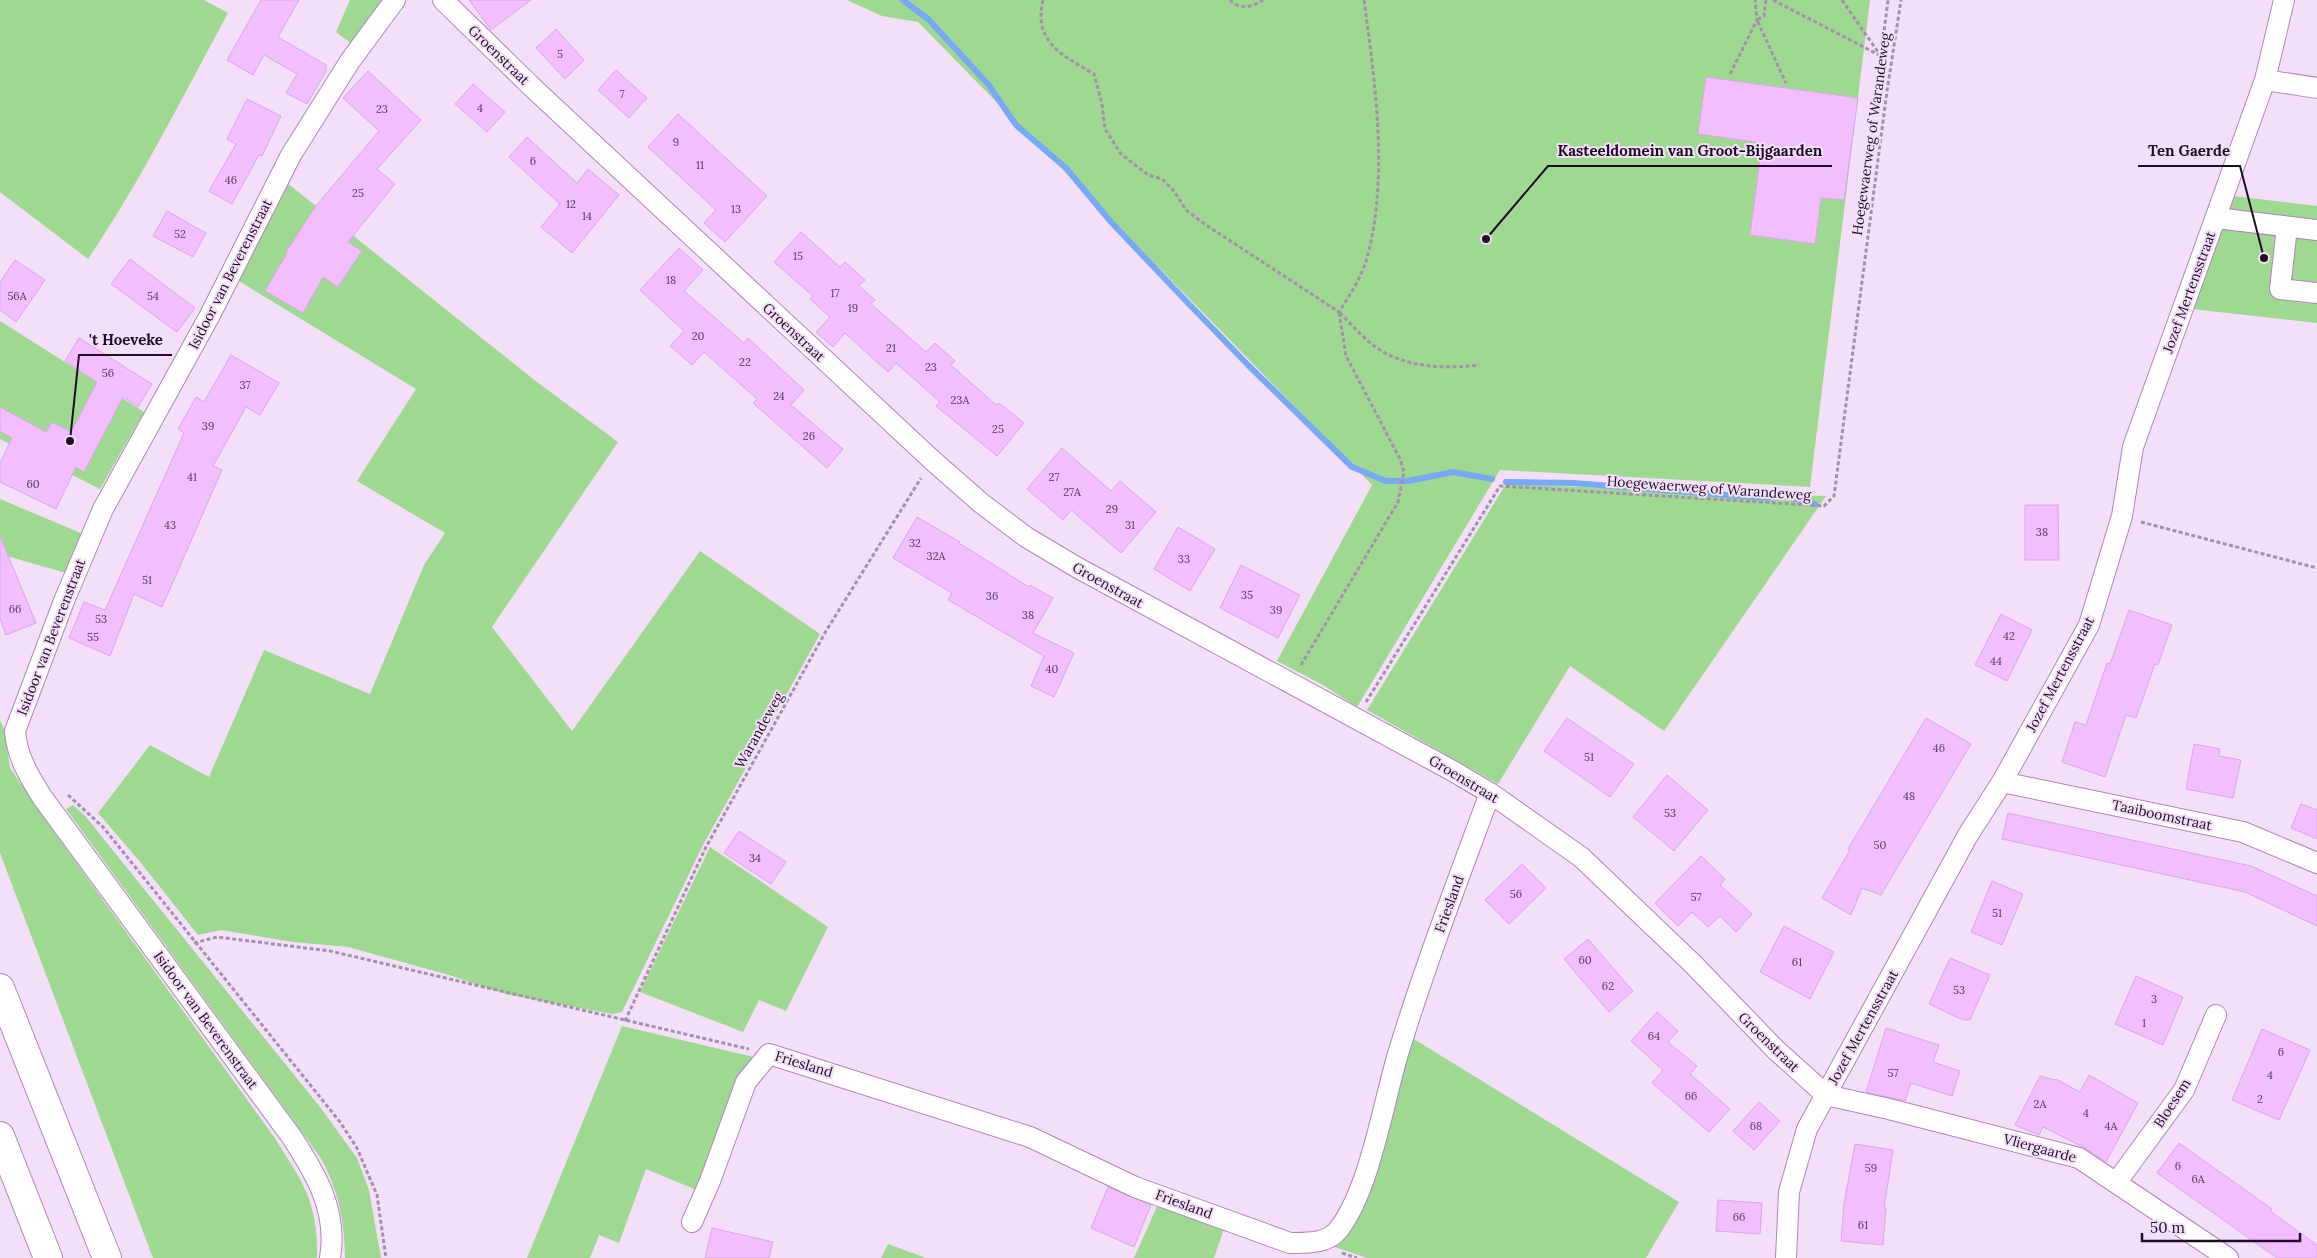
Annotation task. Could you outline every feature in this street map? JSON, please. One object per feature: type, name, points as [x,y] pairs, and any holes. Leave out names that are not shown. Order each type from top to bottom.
[{"type":"highway","points":[[0,988],[107,1258]]},
{"type":"highway","points":[[0,1136],[48,1258]]},
{"type":"street","name":"Isidoor van Beverenstraat","points":[[330,1258],[332,1248],[329,1209],[316,1174],[291,1136],[42,797],[24,768],[16,747],[15,731],[64,601],[103,509],[209,317],[291,155],[350,61],[394,0]]},
{"type":"street","name":"Groenstraat","points":[[443,0],[532,87],[932,460],[981,503],[1026,537],[1078,568],[1356,718],[1490,793],[1581,857],[1692,964],[1776,1050],[1826,1095]]},
{"type":"street","name":"Jozef Mertensstraat","points":[[1786,1258],[1789,1192],[1807,1129],[1968,835],[2002,782],[2089,625],[2122,516],[2133,447],[2265,80],[2284,0]]},
{"type":"street","points":[[2265,80],[2317,88]]},
{"type":"street","points":[[2216,218],[2317,230]]},
{"type":"street","points":[[2287,227],[2280,289],[2317,293]]},
{"type":"street","name":"Taaiboomstraat","points":[[2002,782],[2243,832],[2317,863]]},
{"type":"street","name":"Friesland","points":[[692,1222],[710,1181],[746,1082],[769,1054],[1030,1136],[1135,1186],[1290,1243],[1311,1243],[1328,1238],[1338,1230],[1362,1182],[1420,982],[1490,793]]},
{"type":"street","name":"Bloesem","points":[[2116,1183],[2184,1090],[2216,1015]]},
{"type":"street","name":"Vliergaarde","points":[[1826,1095],[1889,1109],[2080,1158],[2228,1258]]},
{"type":"path","points":[[1044,0],[1040,14],[1048,43],[1067,58],[1094,74],[1102,104],[1105,129],[1121,154],[1148,175],[1162,178],[1174,191],[1186,210],[1339,312],[1376,347],[1390,355],[1418,364],[1450,368],[1479,365]]},
{"type":"path","points":[[1230,0],[1232,3],[1247,7],[1256,5],[1263,0]]},
{"type":"path","points":[[1290,683],[1398,502],[1404,472],[1400,459],[1346,356],[1339,312],[1354,290],[1366,258],[1375,214],[1378,163],[1376,93],[1364,0]]},
{"type":"path","points":[[1755,0],[1757,20],[1786,83]]},
{"type":"path","points":[[1730,74],[1757,20],[1764,16],[1766,0]]},
{"type":"path","points":[[1773,0],[1881,56]]},
{"type":"path","points":[[1842,0],[1881,56]]},
{"type":"path","points":[[1881,56],[1888,0]]},
{"type":"path","name":"Hoegewaerweg of Warandeweg","points":[[1356,718],[1500,486],[1824,506],[1834,496],[1887,91],[1901,0]]},
{"type":"path","name":"Warandeweg","points":[[625,1021],[705,849],[826,631],[932,460]]},
{"type":"path","points":[[2122,516],[2317,568]]},
{"type":"path","points":[[42,797],[68,795],[103,827],[194,943],[340,1122],[357,1148],[377,1195],[386,1258]]},
{"type":"path","points":[[194,943],[217,937],[330,951],[769,1054]]},
{"type":"green space","points":[[0,0],[204,0],[228,13],[144,169],[88,259],[0,192]]},
{"type":"green space","points":[[350,0],[382,0],[352,44],[336,32]]},
{"type":"green space","points":[[847,0],[1870,0],[1810,487],[1500,470],[1357,707],[1323,685],[1277,661],[1372,485],[918,22],[882,16]]},
{"type":"green space","points":[[287,183],[537,382],[618,442],[492,627],[572,731],[700,551],[820,634],[703,845],[622,1012],[612,1014],[506,994],[449,975],[348,947],[293,942],[221,930],[198,935],[141,863],[98,813],[150,745],[209,777],[264,650],[370,694],[424,565],[445,533],[357,481],[416,389],[237,280]]},
{"type":"green space","points":[[2233,196],[2317,206],[2317,323],[2192,309]]},
{"type":"green space","points":[[0,321],[144,412],[100,489],[0,439]]},
{"type":"green space","points":[[1506,484],[1826,496],[1664,731],[1570,666],[1498,784],[1367,710]]},
{"type":"green space","points":[[0,499],[83,534],[66,573],[0,554]]},
{"type":"green space","points":[[0,721],[4,728],[10,768],[274,1137],[301,1180],[307,1193],[315,1222],[317,1258],[153,1258],[0,853]]},
{"type":"green space","points":[[73,805],[86,817],[320,1107],[357,1158],[369,1190],[381,1258],[345,1258],[344,1231],[336,1193],[320,1157],[66,809]]},
{"type":"green space","points":[[710,847],[828,927],[786,1011],[759,1000],[743,1032],[640,992]]},
{"type":"green space","points":[[622,1026],[758,1058],[699,1191],[646,1169],[619,1243],[599,1235],[590,1258],[527,1258]]},
{"type":"green space","points":[[1409,1036],[1679,1202],[1646,1258],[1367,1258],[1326,1244],[1338,1236]]},
{"type":"green space","points":[[1159,1202],[1225,1226],[1214,1258],[1134,1258]]},
{"type":"green space","points":[[888,1244],[926,1258],[881,1258]]},
{"type":"building","points":[[261,0],[299,0],[278,37],[326,65],[326,71],[307,104],[286,93],[297,74],[264,55],[253,75],[227,60]]},
{"type":"building","points":[[469,0],[531,0],[491,30]]},
{"type":"building","points":[[556,29],[584,60],[565,79],[536,48]]},
{"type":"building","points":[[616,70],[647,98],[629,118],[598,90]]},
{"type":"building","points":[[368,71],[421,120],[377,169],[395,184],[348,242],[362,251],[338,287],[323,277],[303,313],[265,291],[286,252],[315,207],[379,131],[343,98]]},
{"type":"building","points":[[1706,77],[1858,98],[1844,200],[1821,198],[1815,244],[1750,235],[1762,143],[1698,134]]},
{"type":"building","points":[[473,84],[505,112],[487,132],[455,104]]},
{"type":"building","points":[[247,99],[281,116],[262,156],[259,155],[232,204],[209,191],[236,144],[227,139]]},
{"type":"building","points":[[678,114],[767,196],[725,242],[704,223],[716,210],[648,147]]},
{"type":"building","points":[[527,137],[577,183],[588,169],[619,195],[572,253],[541,227],[560,204],[509,157]]},
{"type":"building","points":[[167,211],[206,233],[193,257],[153,236]]},
{"type":"building","points":[[801,232],[840,267],[845,262],[865,280],[859,286],[875,300],[871,304],[926,352],[935,343],[955,361],[951,365],[996,405],[999,403],[1024,423],[997,456],[936,406],[940,402],[896,363],[888,372],[845,333],[833,347],[816,332],[830,317],[810,299],[813,296],[774,262]]},
{"type":"building","points":[[679,248],[703,270],[684,291],[744,343],[748,338],[804,390],[791,405],[843,449],[827,468],[753,403],[757,399],[704,352],[692,365],[670,346],[684,331],[640,290]]},
{"type":"building","points":[[130,259],[195,308],[177,332],[111,284]]},
{"type":"building","points":[[15,260],[45,280],[16,322],[0,310],[0,282]]},
{"type":"building","points":[[79,338],[152,384],[138,407],[123,397],[84,472],[76,467],[56,509],[0,482],[0,463],[12,438],[0,431],[0,407],[46,432],[52,422],[71,432],[97,382],[65,361]]},
{"type":"building","points":[[231,355],[279,383],[260,415],[246,407],[213,466],[222,470],[162,607],[134,594],[110,656],[69,638],[84,602],[105,610],[184,433],[178,429],[196,397],[204,402]]},
{"type":"building","points":[[1062,448],[1111,491],[1120,481],[1156,512],[1121,553],[1071,510],[1063,520],[1027,489]]},
{"type":"building","points":[[2025,505],[2058,505],[2059,560],[2025,560]]},
{"type":"building","points":[[917,517],[960,542],[1029,587],[1030,585],[1053,598],[1033,633],[1074,653],[1054,697],[1031,686],[1044,656],[948,600],[952,593],[893,558]]},
{"type":"building","points":[[1178,527],[1215,549],[1190,591],[1154,569]]},
{"type":"building","points":[[0,536],[36,623],[6,635],[0,619]]},
{"type":"building","points":[[1241,565],[1300,595],[1278,638],[1220,608]]},
{"type":"building","points":[[2129,610],[2172,625],[2158,665],[2155,664],[2136,718],[2126,715],[2105,777],[2062,762],[2075,722],[2086,725],[2107,663],[2110,664]]},
{"type":"building","points":[[2001,614],[2032,630],[2007,681],[1975,665]]},
{"type":"building","points":[[1567,718],[1634,764],[1610,797],[1544,751]]},
{"type":"building","points":[[1926,718],[1971,744],[1881,895],[1862,888],[1851,915],[1822,898],[1850,850],[1848,849]]},
{"type":"building","points":[[2194,744],[2220,749],[2219,756],[2241,760],[2233,798],[2186,789]]},
{"type":"building","points":[[1667,775],[1708,810],[1674,851],[1633,817]]},
{"type":"building","points":[[2301,804],[2317,810],[2317,839],[2291,828]]},
{"type":"building","points":[[2008,813],[2251,866],[2317,896],[2317,926],[2245,892],[2002,839]]},
{"type":"building","points":[[739,831],[786,862],[771,884],[724,853]]},
{"type":"building","points":[[1701,856],[1725,879],[1720,885],[1752,914],[1736,932],[1720,916],[1708,927],[1692,912],[1678,926],[1655,903]]},
{"type":"building","points":[[1522,864],[1546,888],[1509,924],[1485,900]]},
{"type":"building","points":[[1992,881],[2023,894],[2002,945],[1971,932]]},
{"type":"building","points":[[1784,926],[1834,952],[1810,999],[1760,972]]},
{"type":"building","points":[[1588,939],[1633,991],[1609,1012],[1564,959]]},
{"type":"building","points":[[1950,958],[1990,975],[1970,1020],[1963,1020],[1929,1004]]},
{"type":"building","points":[[2136,976],[2183,997],[2163,1045],[2115,1024]]},
{"type":"building","points":[[1657,1012],[1678,1031],[1668,1042],[1697,1066],[1690,1074],[1730,1109],[1709,1132],[1652,1083],[1663,1070],[1631,1041]]},
{"type":"building","points":[[1886,1028],[1939,1045],[1933,1062],[1960,1071],[1952,1096],[1911,1083],[1905,1101],[1866,1092]]},
{"type":"building","points":[[2262,1029],[2310,1050],[2279,1120],[2232,1100]]},
{"type":"building","points":[[2089,1075],[2138,1103],[2106,1162],[2085,1148],[2043,1127],[2039,1135],[2015,1125],[2040,1076],[2056,1079],[2080,1092]]},
{"type":"building","points":[[1759,1102],[1780,1121],[1754,1150],[1733,1131]]},
{"type":"building","points":[[2179,1143],[2272,1209],[2270,1211],[2317,1245],[2317,1258],[2277,1258],[2157,1173]]},
{"type":"building","points":[[1855,1144],[1893,1150],[1884,1208],[1886,1208],[1883,1245],[1841,1241],[1844,1204]]},
{"type":"building","points":[[1108,1187],[1151,1205],[1134,1247],[1091,1228]]},
{"type":"building","points":[[1718,1200],[1762,1203],[1760,1234],[1716,1231]]},
{"type":"building","points":[[712,1228],[773,1242],[769,1258],[705,1258]]},
{"type":"waterway","points":[[903,0],[928,19],[988,84],[1016,125],[1066,168],[1111,222],[1187,302],[1352,467],[1386,481],[1408,481],[1453,472],[1492,479]]},
{"type":"waterway","points":[[1506,482],[1573,483],[1766,498],[1785,496],[1815,504]]},
{"type":"place","name":"Kasteeldomein van Groot-Bijgaarden","points":[[1486,239]]},
{"type":"place","name":"Ten Gaerde","points":[[2264,258]]},
{"type":"place","name":"'t Hoeveke","points":[[70,441]]}]
